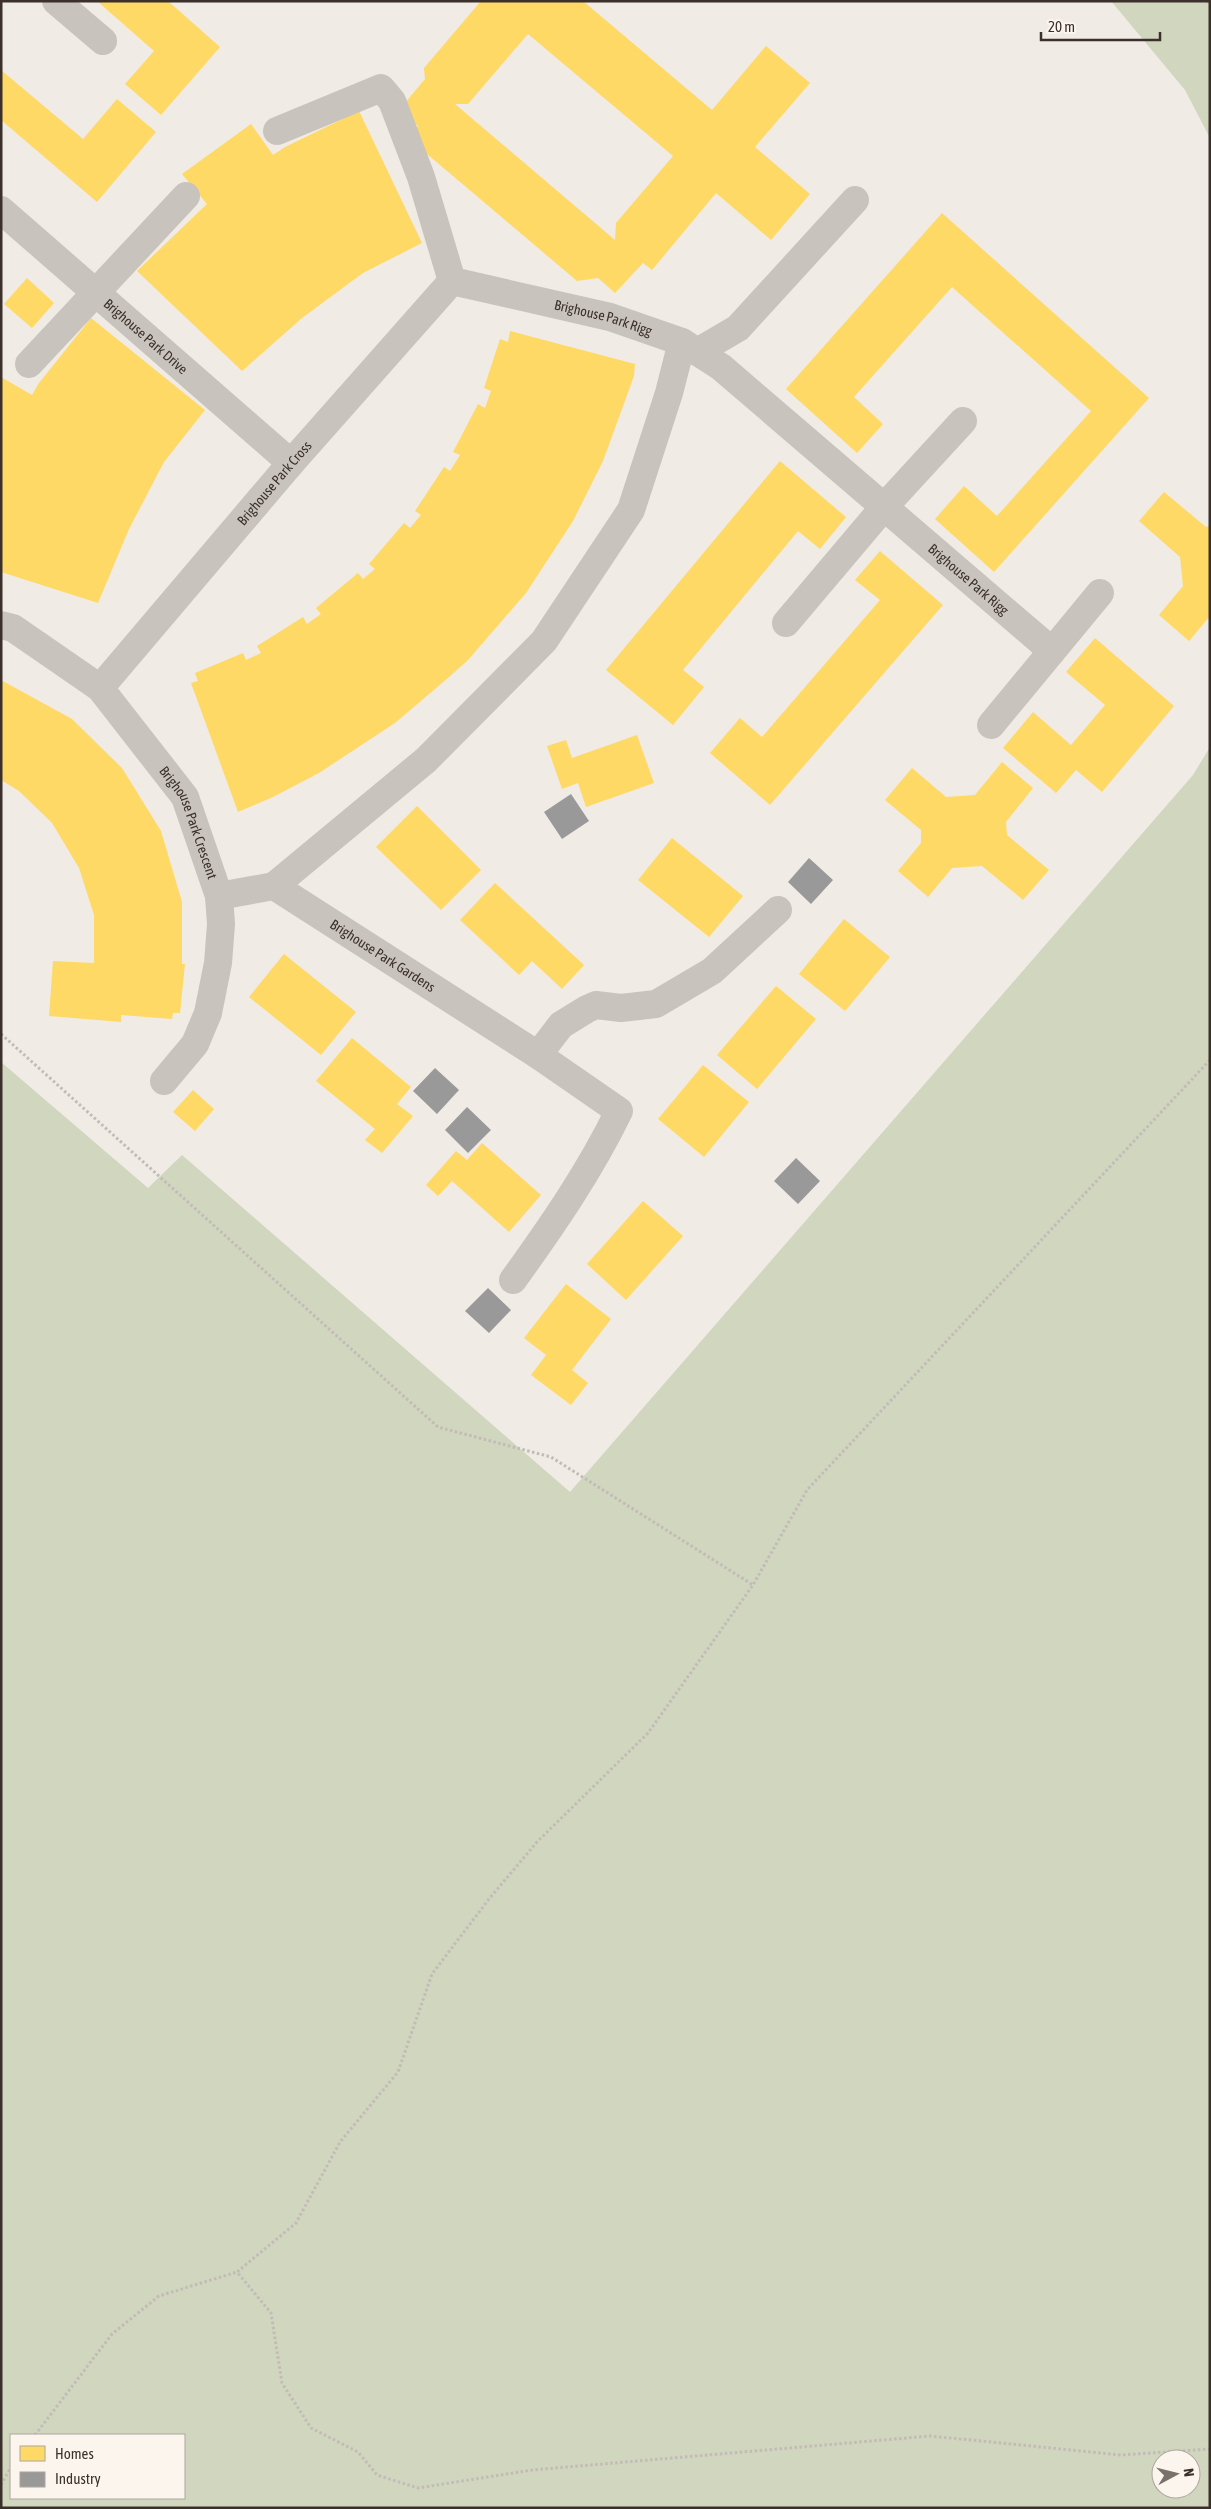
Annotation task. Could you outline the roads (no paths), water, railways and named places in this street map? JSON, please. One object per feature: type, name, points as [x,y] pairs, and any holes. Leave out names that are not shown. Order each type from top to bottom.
[{"type":"street","points":[[56,1],[103,41]]},
{"type":"street","points":[[277,131],[381,88],[392,101],[421,177],[452,281]]},
{"type":"street","points":[[29,364],[186,196]]},
{"type":"street","points":[[219,896],[274,886],[426,760],[544,641],[631,510],[669,393],[690,347],[738,328],[855,200]]},
{"type":"street","name":"Brighouse Park Drive","points":[[1,210],[292,463]]},
{"type":"street","name":"Brighouse Park Rigg","points":[[452,281],[610,316],[690,347],[721,367],[1052,651]]},
{"type":"street","name":"Brighouse Park Cross","points":[[100,688],[292,463],[452,281]]},
{"type":"street","points":[[786,623],[884,507],[963,422]]},
{"type":"street","points":[[991,726],[1100,593]]},
{"type":"street","name":"Brighouse Park Crescent","points":[[1,625],[13,628],[100,688],[185,797],[219,896],[221,924],[218,963],[208,1013],[195,1044],[164,1081]]},
{"type":"street","name":"Brighouse Park Gardens","points":[[274,886],[538,1055],[619,1111],[600,1150],[543,1239],[513,1280]]},
{"type":"street","points":[[538,1055],[561,1025],[596,1005],[621,1008],[656,1004],[712,971],[778,910]]}]
